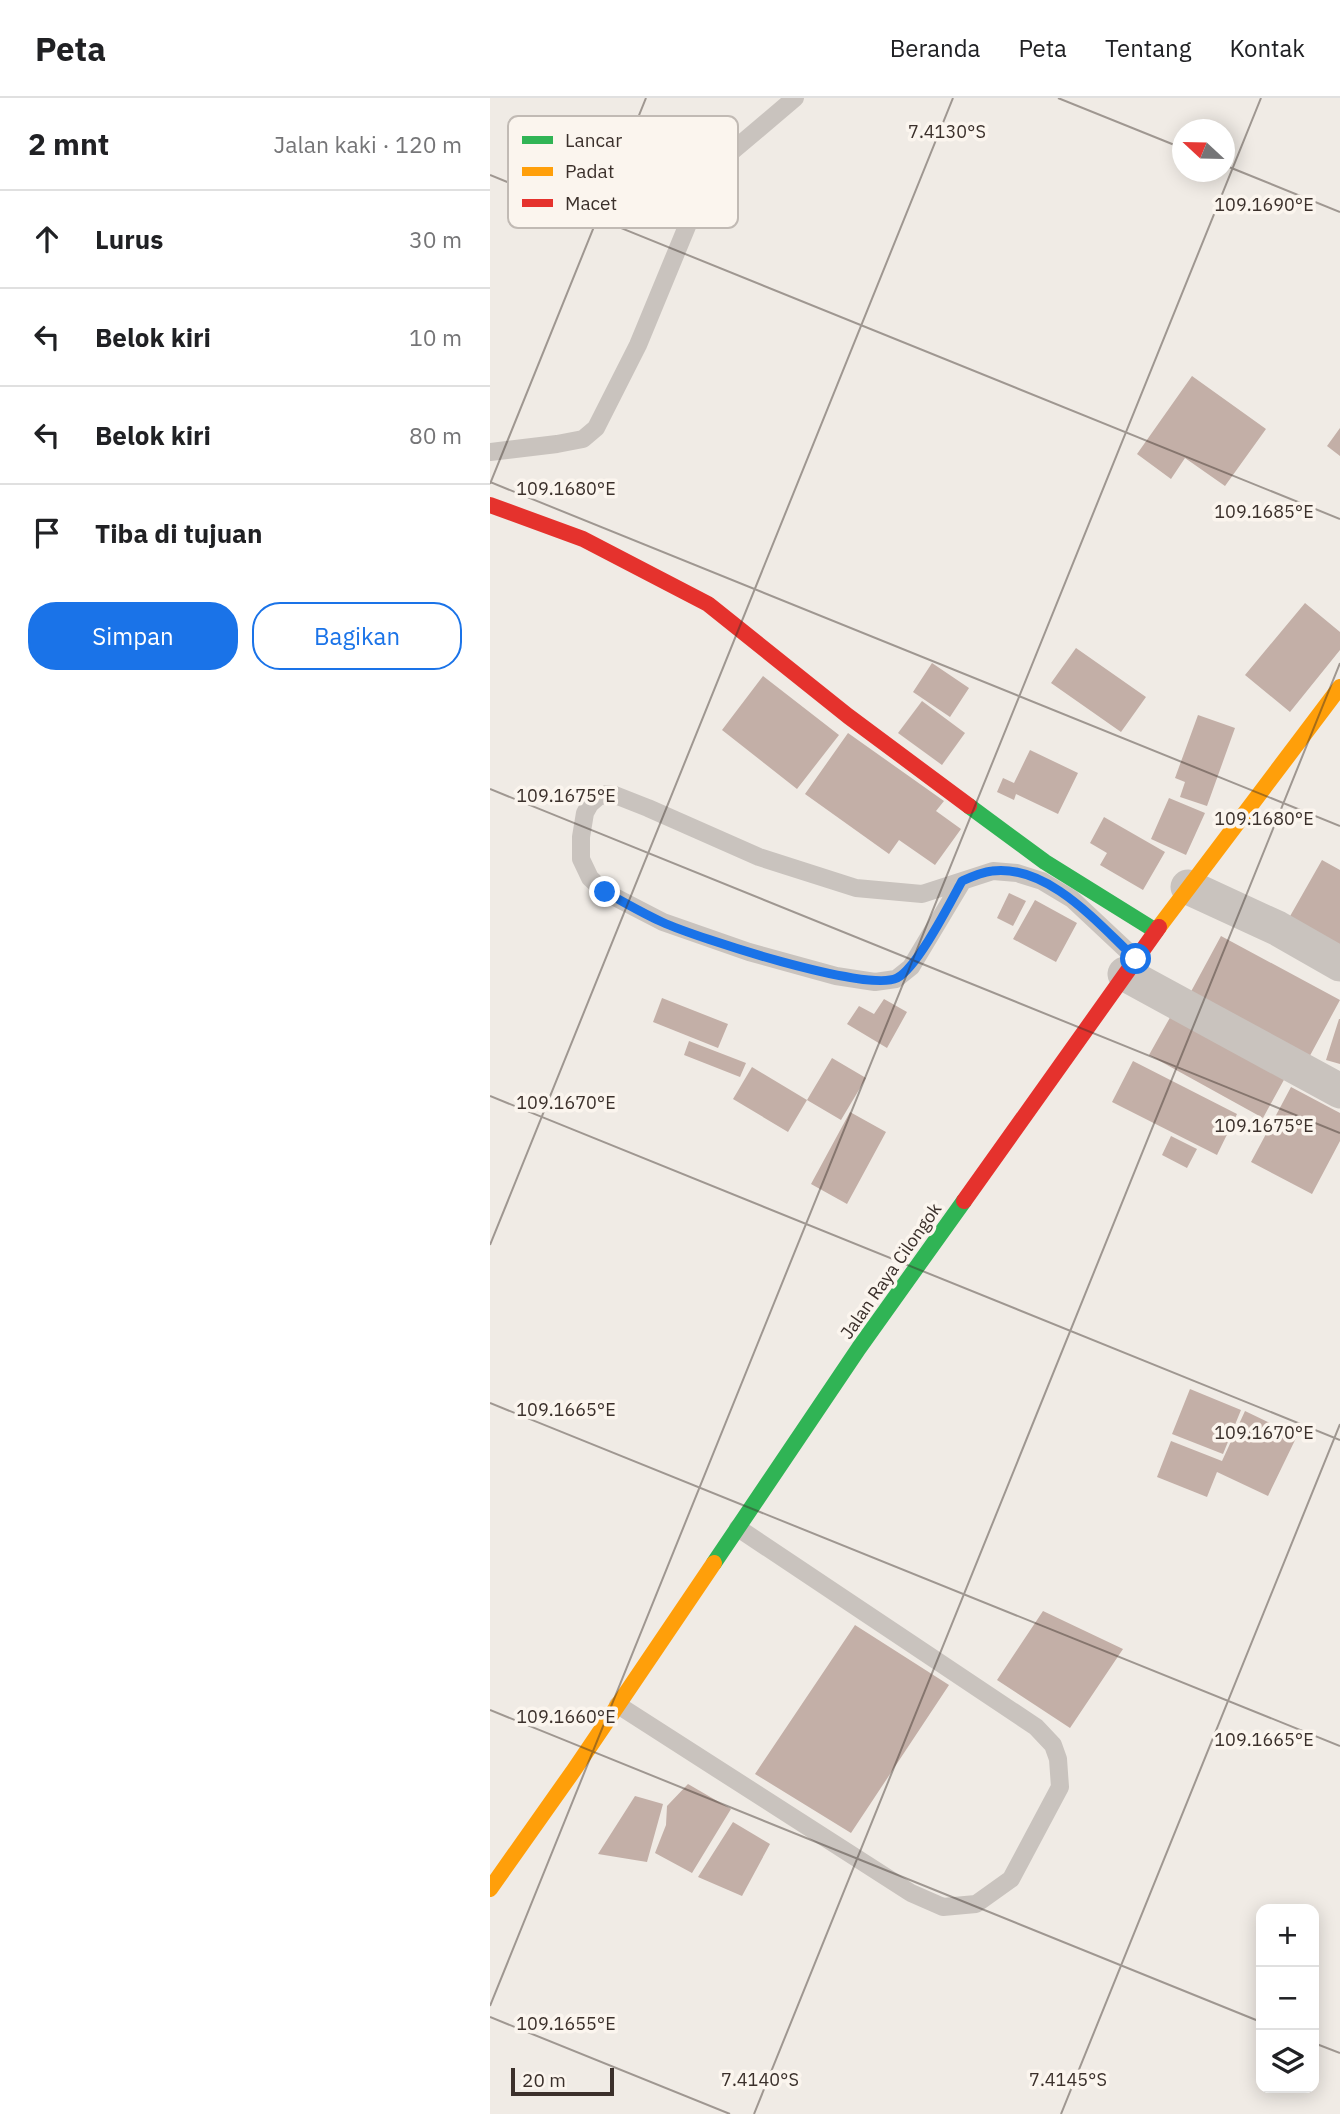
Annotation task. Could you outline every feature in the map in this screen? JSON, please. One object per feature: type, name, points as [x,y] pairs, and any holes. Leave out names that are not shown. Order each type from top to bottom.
[{"type":"main road","points":[[490,505],[583,539],[708,604],[848,716],[1045,862],[1156,931]]},
{"type":"main road","name":"Jalan Raya Cilongok","points":[[490,1889],[859,1348],[1188,887],[1340,687]]},
{"type":"street","points":[[1188,887],[1277,928],[1340,964]]},
{"type":"street","points":[[1131,967],[1340,1091]]},
{"type":"lane","points":[[738,146],[795,98]]},
{"type":"lane","points":[[490,452],[583,439],[596,428],[638,345],[686,228]]},
{"type":"lane","points":[[962,881],[911,967],[896,979],[875,982],[836,975],[749,952],[663,922],[605,892],[590,878],[581,859],[581,837],[585,813],[590,804],[607,794],[615,795],[759,857],[856,888],[922,894],[962,881],[993,871],[1017,873],[1042,881],[1072,899],[1131,967]]},
{"type":"lane","points":[[618,1705],[911,1893],[943,1907],[976,1904],[1011,1879],[1060,1787],[1058,1759],[1053,1745],[1036,1727],[738,1528]]},
{"type":"building","points":[[1192,376],[1266,429],[1225,486],[1185,458],[1171,479],[1137,454]]},
{"type":"building","points":[[1340,428],[1340,456],[1327,446]]},
{"type":"building","points":[[1305,603],[1340,632],[1340,650],[1290,712],[1245,675]]},
{"type":"building","points":[[1076,648],[1146,697],[1121,732],[1051,683]]},
{"type":"building","points":[[932,663],[969,688],[950,717],[913,692]]},
{"type":"building","points":[[763,676],[839,735],[797,789],[722,730]]},
{"type":"building","points":[[922,701],[965,733],[942,765],[898,733]]},
{"type":"building","points":[[1198,715],[1235,728],[1207,806],[1180,797],[1185,782],[1175,778]]},
{"type":"building","points":[[848,733],[944,801],[936,811],[961,829],[935,865],[899,840],[889,854],[805,794]]},
{"type":"building","points":[[1030,750],[1078,773],[1058,814],[1016,794],[1014,800],[997,792],[1003,778],[1014,783]]},
{"type":"building","points":[[1169,798],[1205,813],[1186,855],[1151,839]]},
{"type":"building","points":[[1104,817],[1165,852],[1143,890],[1100,865],[1107,853],[1090,843]]},
{"type":"building","points":[[1322,860],[1340,870],[1340,949],[1285,925]]},
{"type":"building","points":[[1009,893],[1026,901],[1013,926],[997,918]]},
{"type":"building","points":[[1035,900],[1077,923],[1056,962],[1013,939]]},
{"type":"building","points":[[1221,936],[1340,1000],[1306,1063],[1187,999]]},
{"type":"building","points":[[662,998],[728,1024],[718,1048],[653,1022]]},
{"type":"building","points":[[884,999],[907,1012],[887,1048],[847,1024],[859,1006],[874,1014]]},
{"type":"building","points":[[1177,1005],[1291,1067],[1263,1118],[1149,1055]]},
{"type":"building","points":[[1340,1019],[1340,1064],[1326,1060]]},
{"type":"building","points":[[689,1041],[746,1063],[740,1077],[684,1055]]},
{"type":"building","points":[[832,1058],[866,1078],[841,1120],[807,1100]]},
{"type":"building","points":[[1133,1061],[1237,1114],[1217,1155],[1112,1102]]},
{"type":"building","points":[[752,1067],[807,1100],[788,1132],[733,1099]]},
{"type":"building","points":[[1291,1087],[1340,1113],[1340,1141],[1312,1194],[1251,1162]]},
{"type":"building","points":[[850,1112],[886,1132],[847,1204],[811,1184]]},
{"type":"building","points":[[1171,1136],[1197,1149],[1187,1168],[1162,1155]]},
{"type":"building","points":[[1190,1389],[1241,1410],[1223,1454],[1172,1434]]},
{"type":"building","points":[[1245,1411],[1297,1436],[1268,1496],[1217,1472],[1207,1497],[1157,1477],[1171,1441],[1222,1461]]},
{"type":"building","points":[[1043,1611],[1123,1649],[1070,1728],[997,1680]]},
{"type":"building","points":[[855,1625],[949,1685],[851,1833],[755,1774]]},
{"type":"building","points":[[688,1784],[731,1809],[692,1873],[655,1853],[666,1825],[667,1806]]},
{"type":"building","points":[[635,1796],[663,1804],[647,1862],[598,1854]]},
{"type":"building","points":[[733,1822],[770,1844],[742,1896],[698,1877]]},
{"type":"traffic: fast","points":[[969,806],[1045,862],[1156,931]]},
{"type":"traffic: fast","points":[[714,1563],[859,1348],[964,1201]]},
{"type":"traffic: slow","points":[[1159,927],[1340,687]]},
{"type":"traffic: slow","points":[[490,1889],[714,1563]]},
{"type":"traffic: jam","points":[[490,505],[583,539],[708,604],[848,716],[969,806]]},
{"type":"traffic: jam","points":[[964,1201],[1159,927]]},
{"type":"route","points":[[605,892],[663,922],[749,952],[836,975],[875,982],[896,979],[911,967],[962,881],[993,871],[1017,873],[1042,881],[1072,899],[1136,959]]}]
